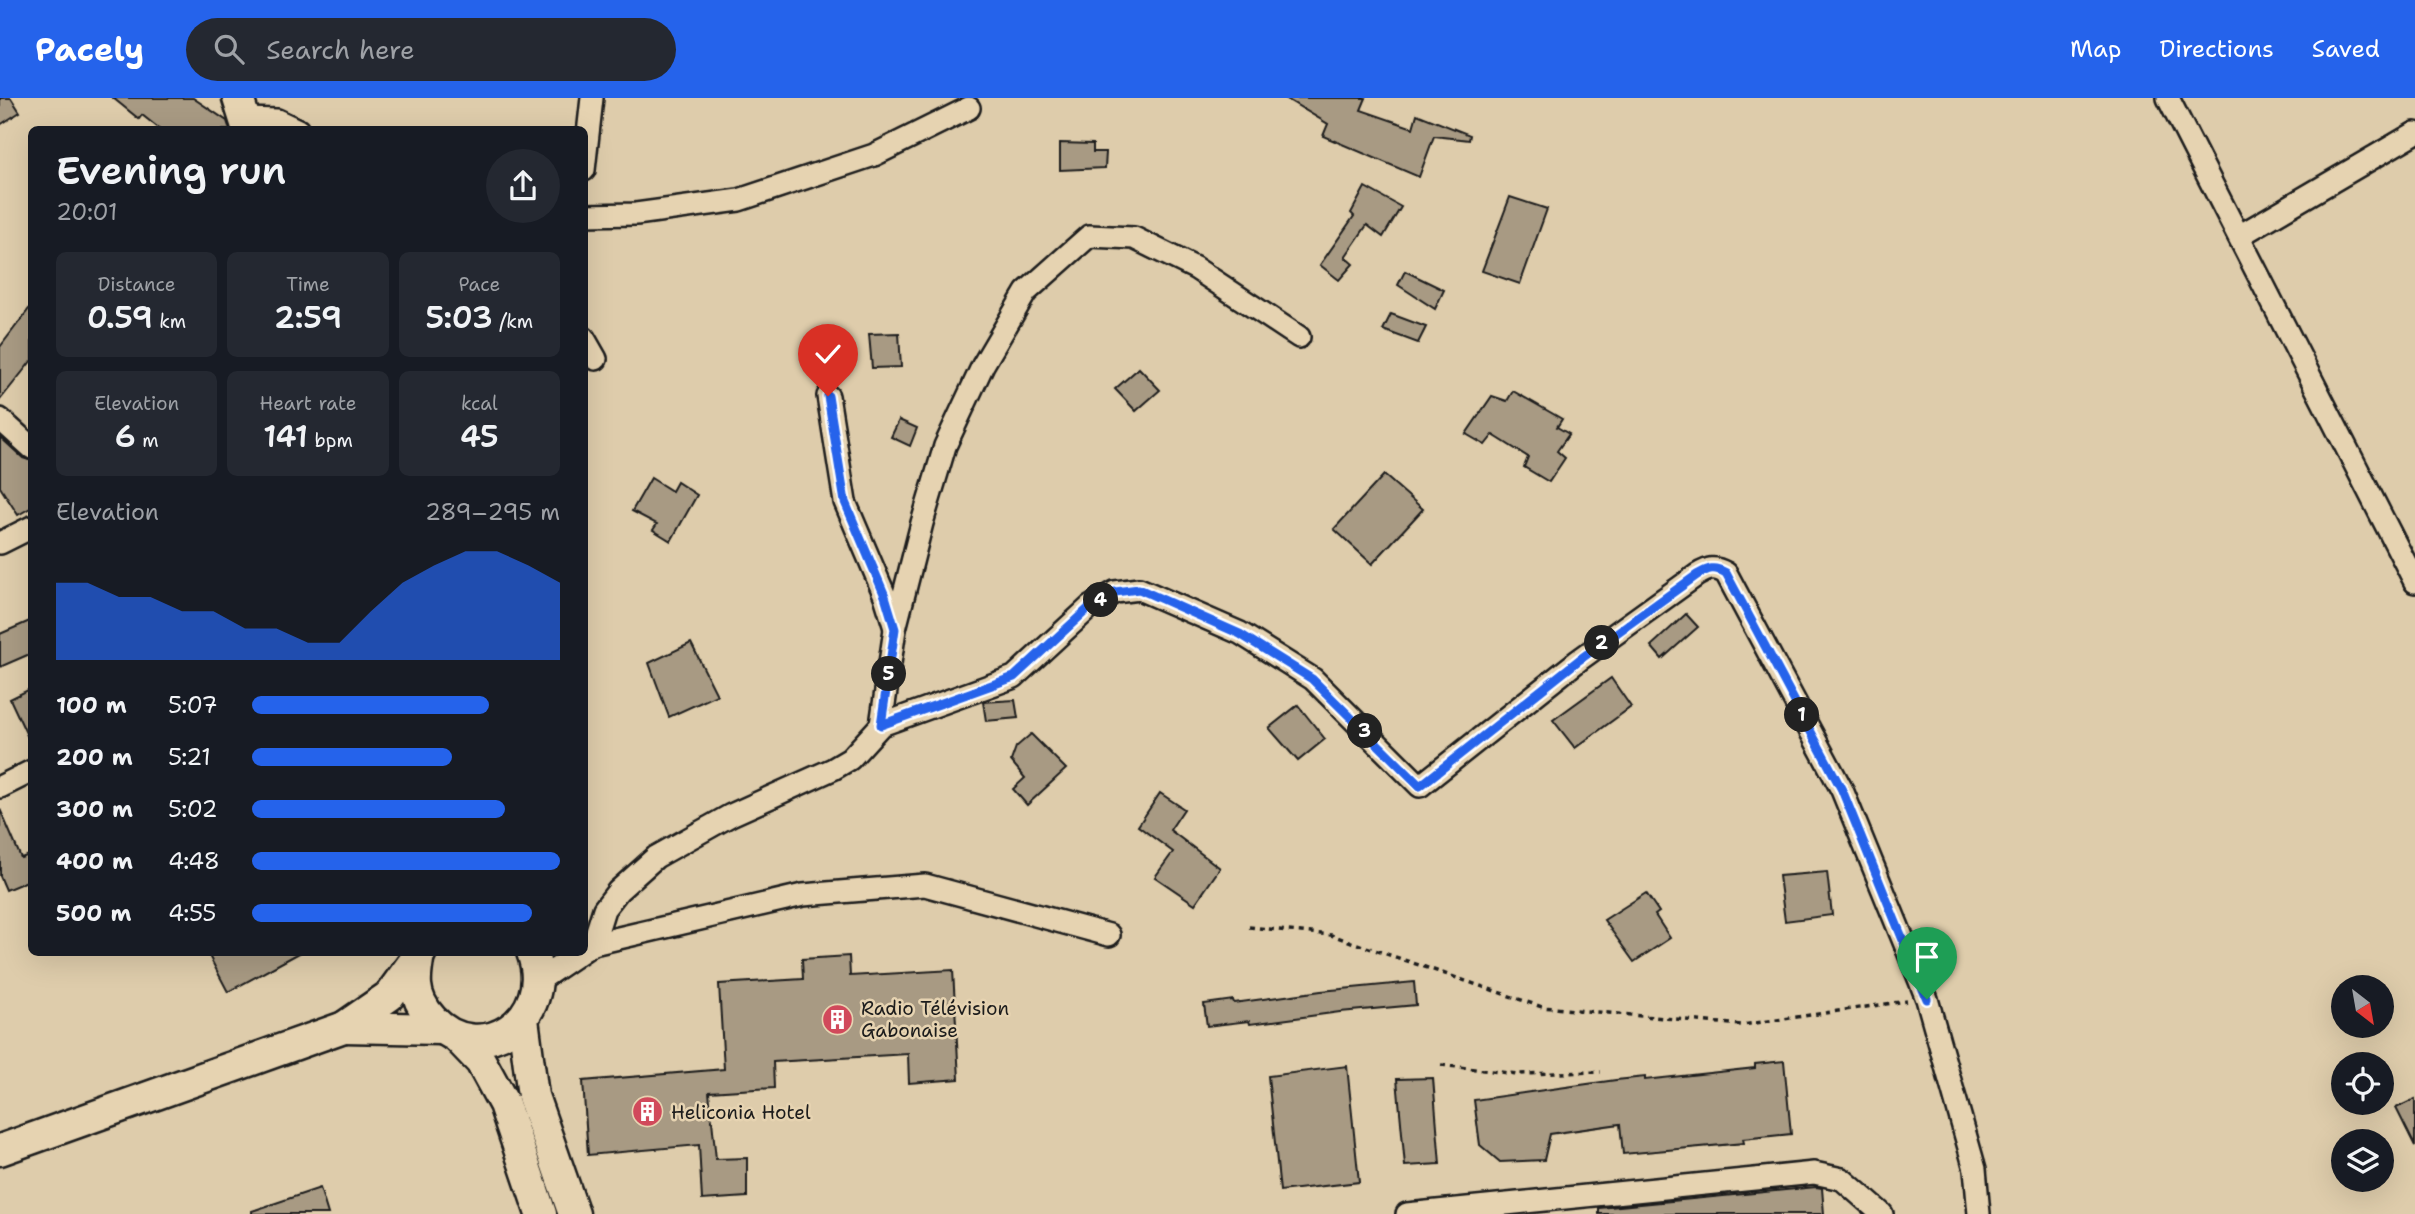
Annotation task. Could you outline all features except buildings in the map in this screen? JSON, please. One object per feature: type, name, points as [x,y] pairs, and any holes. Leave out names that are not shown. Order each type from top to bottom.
[{"type":"street","points":[[588,134],[592,98]]},
{"type":"street","points":[[2168,98],[2239,236],[2406,541],[2415,582]]},
{"type":"street","points":[[588,215],[636,214],[739,200],[874,155],[969,108]]},
{"type":"street","points":[[244,116],[277,120],[290,126]]},
{"type":"street","points":[[2239,236],[2415,132]]},
{"type":"street","points":[[881,725],[895,629],[945,446],[983,365],[1026,292],[1089,236],[1134,238],[1195,268],[1299,337]]},
{"type":"street","points":[[588,345],[596,359]]},
{"type":"street","points":[[828,396],[845,502],[885,596],[895,629]]},
{"type":"street","points":[[0,419],[28,444]]},
{"type":"street","points":[[0,543],[28,529]]},
{"type":"street","points":[[588,943],[604,909],[618,891],[656,857],[731,815],[833,769],[850,759],[881,725],[1014,677],[1090,607],[1115,592],[1139,589],[1240,634],[1312,679],[1420,786],[1579,660],[1697,575],[1717,568],[1726,573],[1842,790],[1927,999],[1975,1170],[1979,1214]]},
{"type":"street","points":[[0,787],[28,773]]},
{"type":"street","points":[[588,947],[803,895],[925,885],[1110,936]]},
{"type":"street","points":[[0,1150],[344,1027],[389,996],[418,956]]},
{"type":"street","points":[[419,956],[415,982],[419,1001],[424,1009],[481,1062],[504,1104],[541,1214]]},
{"type":"street","points":[[344,1027],[402,1026],[487,1039],[498,1036],[523,1019],[536,997],[538,981],[534,956]]},
{"type":"street","points":[[538,981],[573,956]]},
{"type":"street","points":[[523,1019],[533,1096],[574,1214]]},
{"type":"street","points":[[1407,1214],[1814,1172],[1842,1179],[1882,1214]]},
{"type":"path","points":[[1248,927],[1331,935],[1542,1007],[1742,1024],[1927,999]]},
{"type":"path","points":[[1441,1065],[1517,1074],[1601,1072]]},
{"type":"place","name":"Radio Télévision Gabonaise","points":[[838,1019]]},
{"type":"place","name":"Heliconia Hotel","points":[[648,1112]]},
{"type":"route","points":[[828,396],[845,502],[885,596],[895,629],[881,725],[1014,677],[1090,607],[1115,592],[1139,589],[1240,634],[1312,679],[1420,786],[1579,660],[1697,575],[1717,568],[1726,573],[1842,790],[1927,999]]}]
